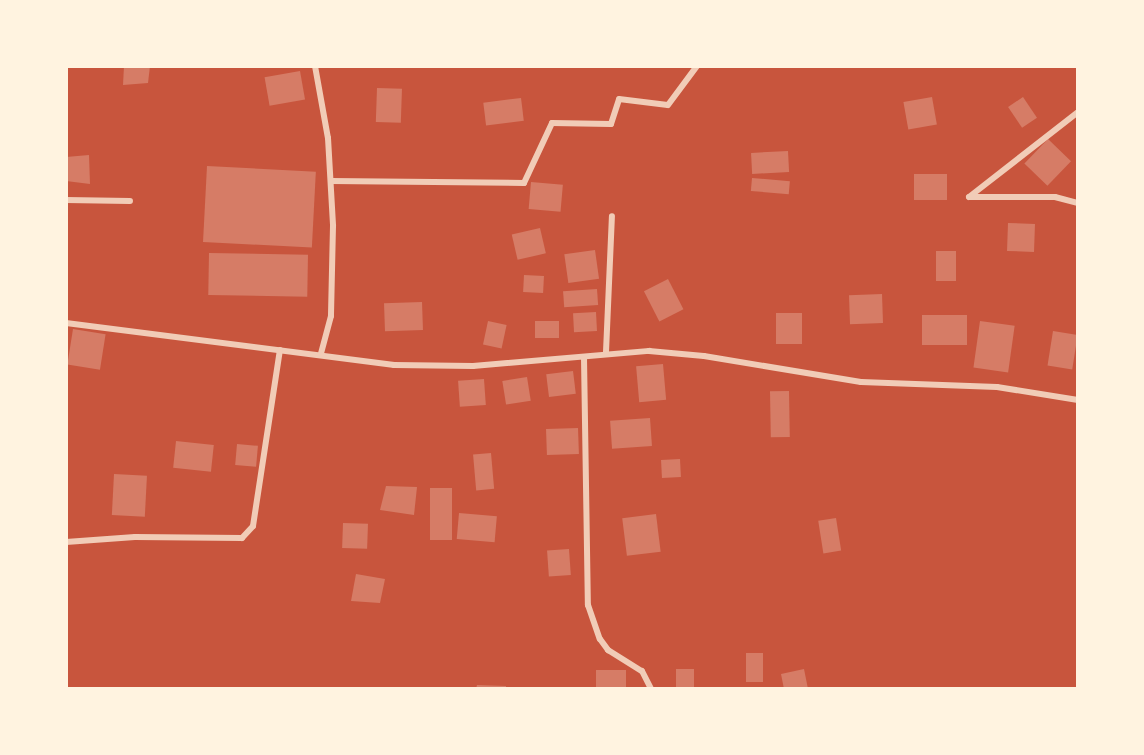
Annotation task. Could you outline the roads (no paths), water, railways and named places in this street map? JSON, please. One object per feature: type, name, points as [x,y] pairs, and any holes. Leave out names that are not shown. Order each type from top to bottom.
[{"type":"street","points":[[315,66],[328,138],[331,181],[331,316],[321,354]]},
{"type":"street","points":[[331,181],[524,183],[552,123],[611,124],[619,99],[668,105],[697,66]]},
{"type":"street","points":[[1078,112],[969,196],[1055,197],[1078,203]]},
{"type":"street","points":[[66,200],[130,201]]},
{"type":"street","points":[[606,352],[612,216]]},
{"type":"street","points":[[66,323],[394,365],[473,366],[584,358],[606,352],[704,356],[861,382],[997,387],[1078,400]]},
{"type":"street","points":[[66,542],[135,537],[242,538],[253,526],[280,351]]},
{"type":"street","points":[[584,358],[588,605],[600,639],[608,650],[642,671],[651,689]]}]
